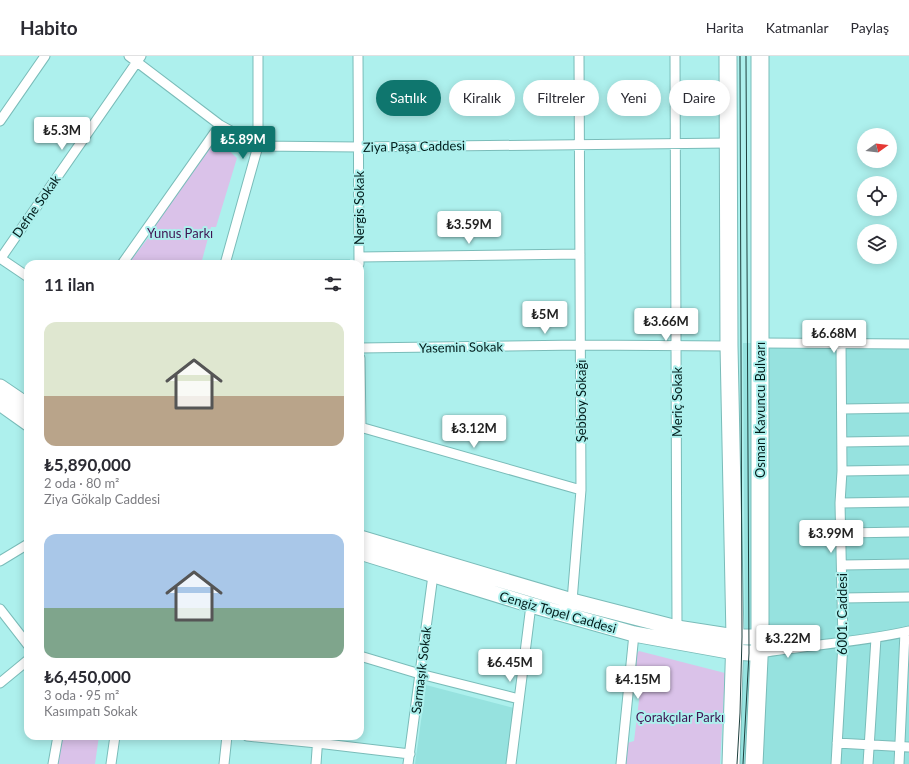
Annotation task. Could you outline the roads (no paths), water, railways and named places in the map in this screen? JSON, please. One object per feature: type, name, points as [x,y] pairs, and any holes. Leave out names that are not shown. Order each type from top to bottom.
[{"type":"highway","points":[[728,56],[729,346],[735,644],[731,764]]},
{"type":"highway","name":"Osman Kavuncu Bulvarı","points":[[754,764],[760,645],[760,56]]},
{"type":"main road","points":[[0,387],[24,403]]},
{"type":"main road","points":[[0,403],[24,420]]},
{"type":"main road","name":"Cengiz Topel Caddesi","points":[[364,539],[572,601],[735,644],[749,653],[760,645]]},
{"type":"main road","name":"Cengiz Topel Caddesi","points":[[364,553],[531,605],[634,634],[735,644]]},
{"type":"street","points":[[0,121],[45,56]]},
{"type":"street","name":"Ziya Paşa Caddesi","points":[[128,56],[138,59],[220,125],[258,146],[358,147],[729,143]]},
{"type":"street","points":[[226,260],[258,146],[258,56]]},
{"type":"street","name":"Nergis Sokak","points":[[358,56],[359,260]]},
{"type":"street","name":"Şebboy Sokağı","points":[[572,601],[581,490],[578,56]]},
{"type":"street","name":"Meriç Sokak","points":[[675,56],[677,628]]},
{"type":"street","name":"Defne Sokak","points":[[0,258],[138,59]]},
{"type":"street","points":[[125,260],[220,125]]},
{"type":"street","points":[[364,261],[580,254]]},
{"type":"street","points":[[0,258],[24,274]]},
{"type":"street","points":[[760,343],[909,344]]},
{"type":"street","name":"6001. Caddesi","points":[[836,764],[843,643],[840,503],[842,471],[841,343]]},
{"type":"street","name":"Yasemin Sokak","points":[[364,348],[580,345],[729,346]]},
{"type":"street","points":[[842,409],[909,408]]},
{"type":"street","points":[[364,429],[581,490]]},
{"type":"street","points":[[842,442],[909,441]]},
{"type":"street","points":[[842,471],[909,470]]},
{"type":"street","points":[[840,503],[909,502]]},
{"type":"street","points":[[841,533],[909,532]]},
{"type":"street","points":[[0,561],[24,546]]},
{"type":"street","points":[[842,565],[909,564]]},
{"type":"street","name":"Sarmaşık Sokak","points":[[408,764],[433,575]]},
{"type":"street","points":[[842,598],[909,597]]},
{"type":"street","points":[[511,764],[531,605]]},
{"type":"street","points":[[0,609],[24,640]]},
{"type":"street","points":[[760,645],[812,645],[843,643],[907,631],[904,747],[899,764]]},
{"type":"street","points":[[621,764],[634,634]]},
{"type":"street","points":[[868,764],[876,638]]},
{"type":"street","points":[[760,645],[812,645]]},
{"type":"street","points":[[364,657],[420,674],[518,699]]},
{"type":"street","points":[[0,683],[24,663]]},
{"type":"street","points":[[53,764],[57,740]]},
{"type":"street","points":[[111,764],[114,740]]},
{"type":"street","points":[[224,764],[227,740]]},
{"type":"street","points":[[316,764],[318,740]]},
{"type":"street","points":[[324,740],[410,754]]},
{"type":"street","points":[[837,743],[904,747]]},
{"type":"tram line","points":[[737,764],[742,637],[740,56]]},
{"type":"tram line","points":[[743,764],[749,653],[746,56]]},
{"type":"park label","name":"Yunus Parkı","points":[[180,233]]},
{"type":"park label","name":"Çorakçılar Parkı","points":[[680,717]]}]
